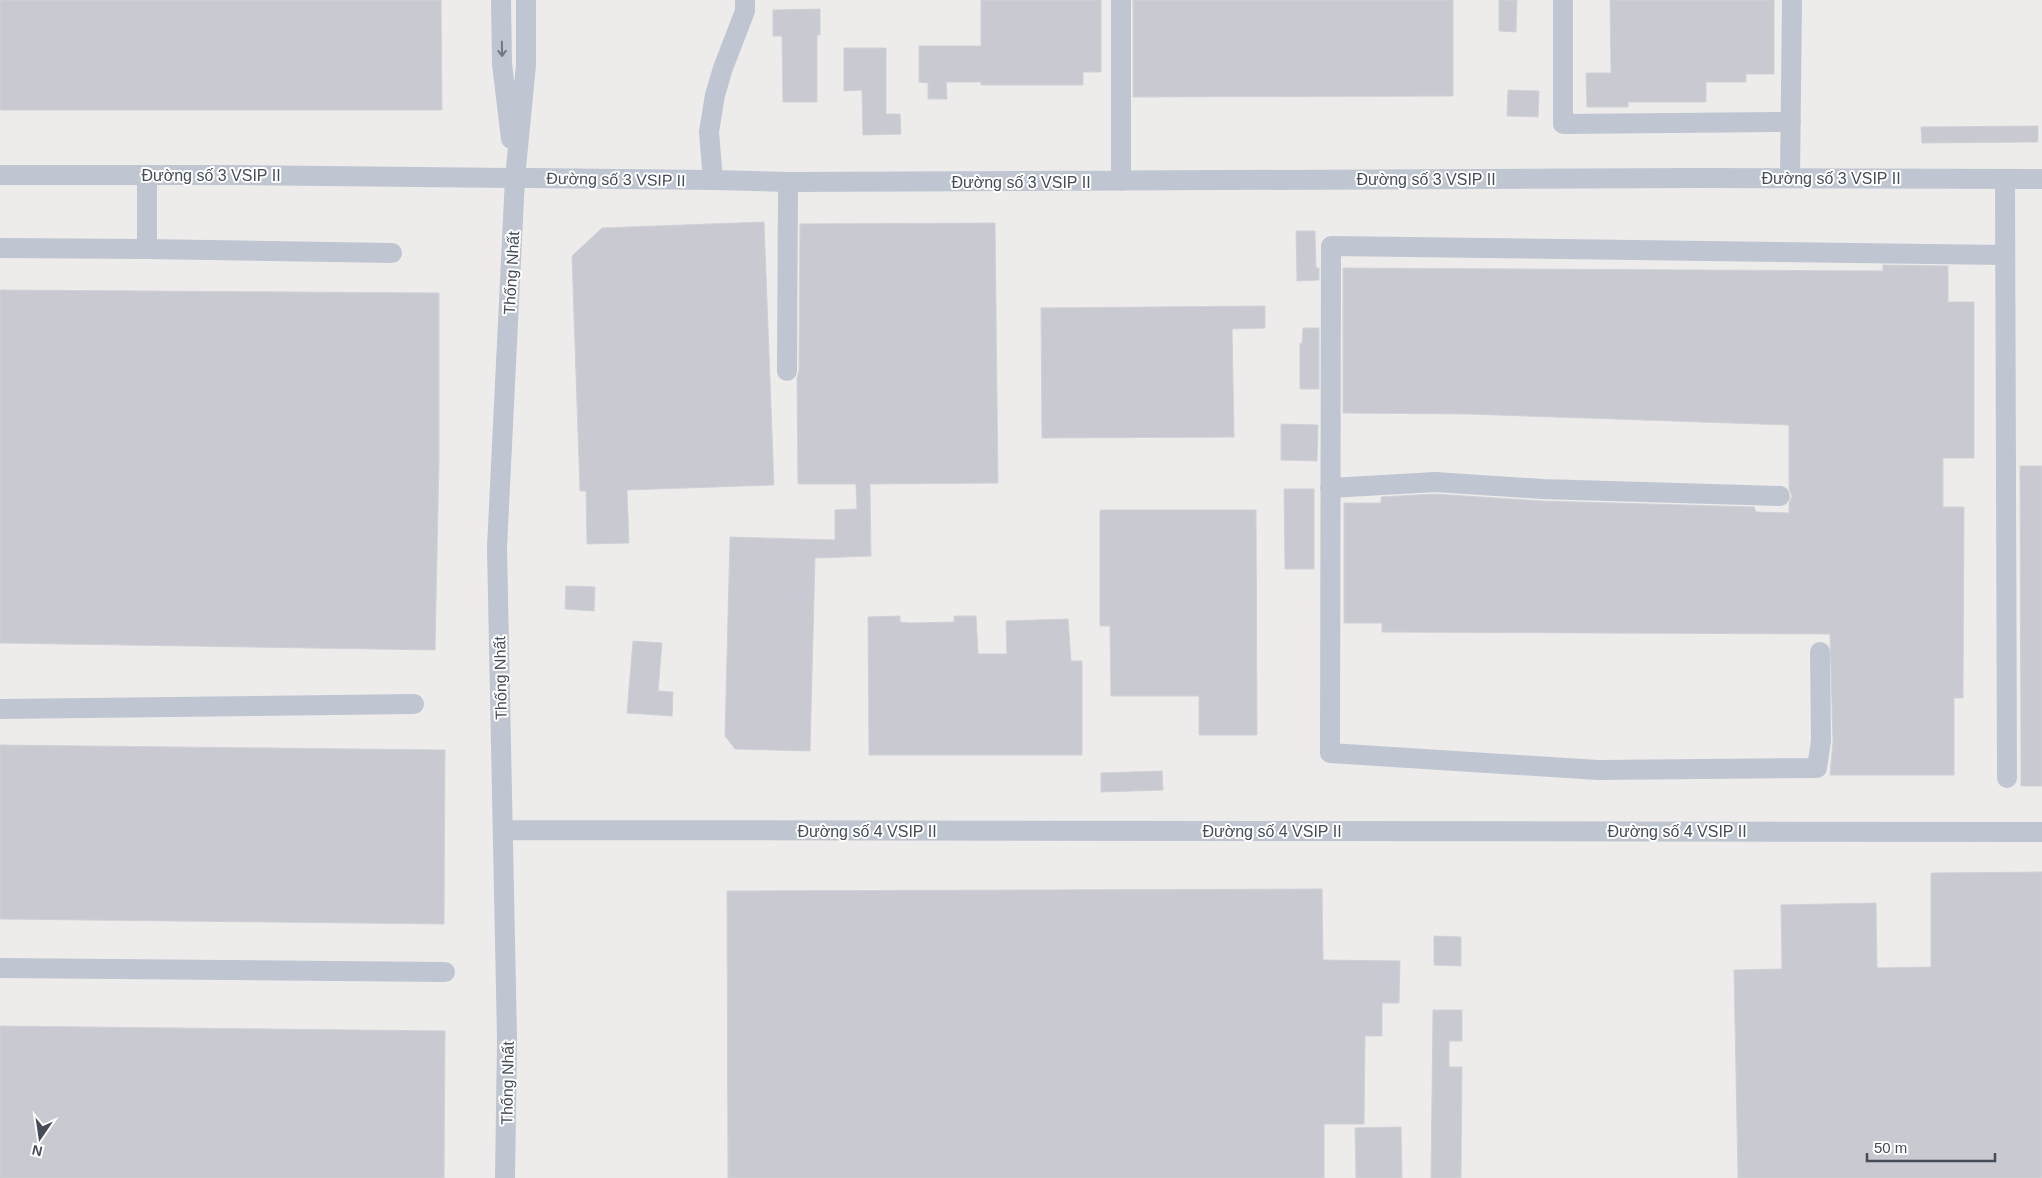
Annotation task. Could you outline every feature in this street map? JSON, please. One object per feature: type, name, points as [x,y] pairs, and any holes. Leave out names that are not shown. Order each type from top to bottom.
[{"type":"street","name":"Thống Nhất","points":[[501,0],[502,64],[515,178]]},
{"type":"street","name":"Thống Nhất","points":[[505,1178],[508,1039],[497,548],[515,178],[526,65],[526,0]]},
{"type":"street","points":[[713,180],[709,132],[715,95],[723,68],[745,11],[745,0]]},
{"type":"street","points":[[1121,0],[1122,181]]},
{"type":"street","points":[[1563,0],[1563,124],[1791,122]]},
{"type":"street","points":[[1790,178],[1792,0]]},
{"type":"street","name":"Đường số 3 VSIP II","points":[[0,175],[515,178],[788,182],[1790,178],[2042,179]]},
{"type":"street","points":[[147,175],[147,249]]},
{"type":"street","points":[[2005,179],[2008,778]]},
{"type":"street","points":[[787,371],[788,182]]},
{"type":"street","points":[[1820,652],[1821,741],[1816,768],[1598,770],[1330,752],[1330,246],[2005,255]]},
{"type":"street","points":[[0,248],[392,254]]},
{"type":"street","points":[[1330,488],[1436,482],[1542,489],[1780,496]]},
{"type":"street","points":[[0,709],[414,704]]},
{"type":"street","name":"Đường số 4 VSIP II","points":[[503,830],[2042,832]]},
{"type":"street","points":[[0,968],[445,972]]},
{"type":"building","points":[[0,0],[441,0],[442,110],[0,110]]},
{"type":"building","points":[[981,0],[1101,0],[1101,72],[1083,72],[1083,85],[981,85],[981,82],[946,82],[947,99],[928,99],[928,83],[919,82],[919,46],[981,46]]},
{"type":"building","points":[[1133,0],[1453,0],[1453,96],[1133,97]]},
{"type":"building","points":[[1499,0],[1517,0],[1516,32],[1499,31]]},
{"type":"building","points":[[1610,0],[1774,0],[1774,74],[1746,74],[1746,82],[1706,82],[1706,102],[1628,102],[1628,107],[1587,107],[1586,73],[1611,73]]},
{"type":"building","points":[[820,9],[820,35],[817,35],[817,102],[783,102],[782,36],[773,36],[773,10]]},
{"type":"building","points":[[844,48],[886,48],[886,114],[900,114],[901,134],[863,135],[862,90],[844,91]]},
{"type":"building","points":[[1508,90],[1539,91],[1538,117],[1507,116]]},
{"type":"building","points":[[2038,126],[2038,142],[1922,143],[1921,127]]},
{"type":"building","points":[[764,222],[774,485],[627,490],[629,543],[587,544],[586,491],[580,491],[572,256],[602,228]]},
{"type":"building","points":[[995,223],[998,483],[870,484],[871,556],[815,558],[810,751],[735,749],[725,736],[730,537],[835,540],[835,510],[857,509],[856,484],[798,484],[797,378],[799,371],[800,224]]},
{"type":"building","points":[[1296,231],[1315,231],[1316,268],[1319,268],[1319,280],[1297,281]]},
{"type":"building","points":[[1883,265],[1948,266],[1948,302],[1974,302],[1974,458],[1943,458],[1943,507],[1964,507],[1963,698],[1954,698],[1954,775],[1830,775],[1833,741],[1830,634],[1382,632],[1382,623],[1344,623],[1344,503],[1381,503],[1381,497],[1435,494],[1542,501],[1754,507],[1756,512],[1789,513],[1789,503],[1792,496],[1789,489],[1789,425],[1468,414],[1343,413],[1343,268],[1883,271]]},
{"type":"building","points":[[0,290],[439,293],[439,460],[435,650],[0,643]]},
{"type":"building","points":[[1265,306],[1265,328],[1232,329],[1234,437],[1042,438],[1041,308]]},
{"type":"building","points":[[1303,328],[1319,328],[1319,389],[1300,389],[1300,343],[1302,344]]},
{"type":"building","points":[[1281,424],[1318,425],[1317,461],[1281,460]]},
{"type":"building","points":[[2020,466],[2042,466],[2042,786],[2021,786]]},
{"type":"building","points":[[1284,489],[1314,489],[1314,569],[1285,569]]},
{"type":"building","points":[[1100,510],[1256,510],[1257,735],[1199,735],[1199,696],[1111,696],[1110,626],[1100,626]]},
{"type":"building","points":[[566,586],[595,587],[594,611],[565,609]]},
{"type":"building","points":[[900,616],[900,622],[911,623],[954,622],[954,616],[976,616],[978,654],[1007,654],[1006,621],[1068,619],[1071,661],[1082,661],[1082,755],[869,755],[868,617]]},
{"type":"building","points":[[633,641],[662,643],[658,691],[673,692],[672,716],[627,713]]},
{"type":"building","points":[[0,745],[445,750],[444,924],[0,919]]},
{"type":"building","points":[[1162,771],[1163,790],[1101,792],[1101,773]]},
{"type":"building","points":[[2042,872],[2042,1178],[1738,1178],[1734,970],[1782,969],[1781,905],[1876,903],[1877,968],[1931,967],[1931,873]]},
{"type":"building","points":[[1322,889],[1323,960],[1400,961],[1399,1003],[1382,1003],[1382,1036],[1365,1036],[1364,1124],[1324,1124],[1324,1178],[728,1178],[727,891]]},
{"type":"building","points":[[1434,936],[1461,937],[1461,966],[1434,965]]},
{"type":"building","points":[[1433,1010],[1462,1010],[1462,1041],[1449,1041],[1449,1067],[1462,1067],[1461,1178],[1431,1178]]},
{"type":"building","points":[[0,1026],[445,1031],[444,1178],[0,1178]]},
{"type":"building","points":[[1401,1127],[1402,1178],[1356,1178],[1355,1128]]}]
